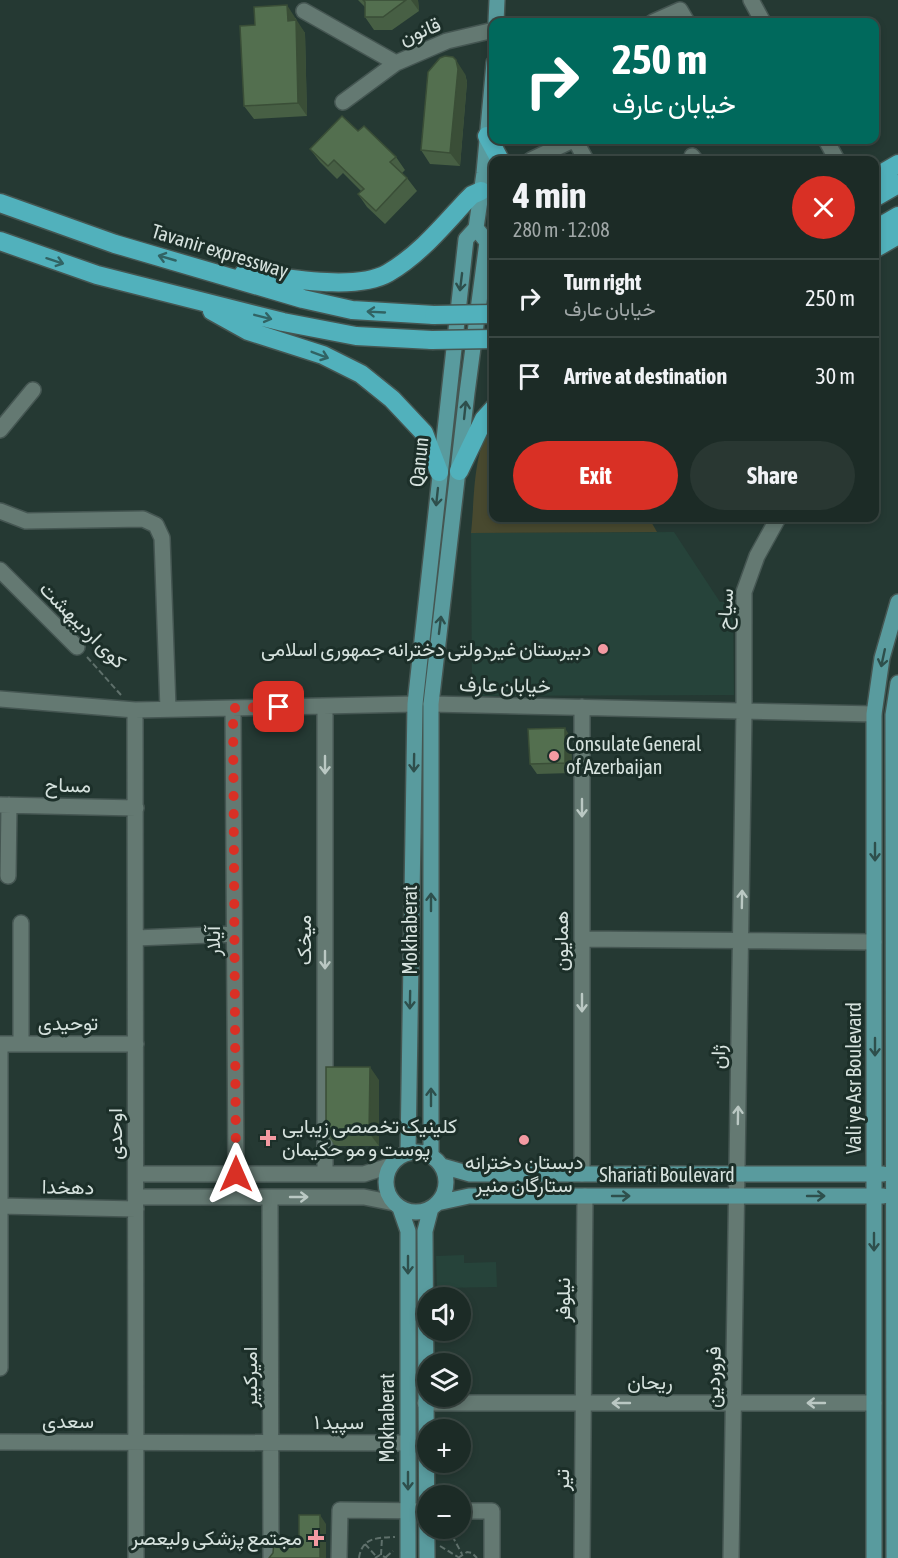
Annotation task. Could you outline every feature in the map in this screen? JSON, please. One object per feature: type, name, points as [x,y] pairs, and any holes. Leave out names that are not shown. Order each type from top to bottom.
[{"type":"highway","points":[[487,136],[489,140]]},
{"type":"highway","points":[[879,175],[898,164]]},
{"type":"highway","points":[[879,195],[898,184]]},
{"type":"highway","points":[[206,269],[348,283],[386,274],[416,252],[472,195],[487,187]]},
{"type":"highway","name":"Tavanir expressway","points":[[0,203],[115,244],[303,299],[352,310],[434,315],[489,314]]},
{"type":"highway","points":[[879,227],[898,216]]},
{"type":"highway","points":[[879,246],[898,235]]},
{"type":"highway","points":[[0,241],[97,275],[283,322],[356,336],[432,340],[489,339]]},
{"type":"highway","points":[[189,299],[248,331],[323,355],[362,374],[392,399],[424,433],[439,472]]},
{"type":"highway","points":[[459,471],[484,418],[489,413]]},
{"type":"main road","points":[[496,18],[497,0]]},
{"type":"main road","name":"Qanun","points":[[415,704],[466,239],[476,228],[487,187],[489,122]]},
{"type":"main road","name":"Qanun","points":[[431,704],[487,242],[476,228]]},
{"type":"main road","name":"Vali ye Asr Boulevard","points":[[874,1558],[874,714],[882,658],[898,602]]},
{"type":"main road","name":"Vali ye Asr Boulevard","points":[[894,1558],[896,830],[893,715],[898,683]]},
{"type":"main road","name":"خیابان عارف","points":[[415,704],[431,704]]},
{"type":"main road","name":"Mokhaberat","points":[[408,1152],[415,704]]},
{"type":"main road","name":"Mokhaberat","points":[[431,704],[431,1155]]},
{"type":"main road","points":[[874,980],[894,980]]},
{"type":"main road","points":[[408,1152],[424,1152],[431,1155],[442,1166],[445,1174],[445,1190],[434,1206],[416,1212],[397,1206],[389,1197],[385,1182],[389,1166],[400,1155],[408,1152]]},
{"type":"main road","name":"Shariati Boulevard","points":[[442,1166],[470,1174],[896,1173]]},
{"type":"main road","name":"Shariati Boulevard","points":[[434,1206],[469,1196],[896,1196]]},
{"type":"main road","name":"Mokhaberat","points":[[397,1206],[408,1231],[408,1511],[403,1553]]},
{"type":"main road","name":"Mokhaberat","points":[[425,1353],[425,1231],[434,1206]]},
{"type":"main road","name":"Mokhaberat","points":[[425,1407],[427,1485]]},
{"type":"main road","name":"Mokhaberat","points":[[427,1539],[427,1557]]},
{"type":"street","points":[[751,0],[761,18]]},
{"type":"street","name":"قانون","points":[[304,11],[396,63]]},
{"type":"street","name":"قانون","points":[[344,102],[396,63],[447,41],[489,31]]},
{"type":"street","points":[[540,156],[565,144]]},
{"type":"street","points":[[0,430],[33,390]]},
{"type":"street","points":[[0,511],[26,521],[143,519],[156,525],[162,538],[168,710]]},
{"type":"street","name":"سیاح","points":[[744,711],[744,592],[757,556],[776,522]]},
{"type":"street","name":"کوی اردیبهشت","points":[[0,570],[77,647]]},
{"type":"street","name":"خیابان عارف","points":[[0,699],[135,710],[415,704]]},
{"type":"street","name":"خیابان عارف","points":[[431,704],[874,714]]},
{"type":"street","name":"میخک","points":[[325,706],[325,1174]]},
{"type":"street","name":"همایون","points":[[582,707],[582,1174]]},
{"type":"street","name":"آیلار","points":[[233,708],[236,1174]]},
{"type":"street","name":"اوحدی","points":[[135,710],[136,1558]]},
{"type":"street","name":"ژان","points":[[737,1196],[744,711]]},
{"type":"street","points":[[4,805],[8,876]]},
{"type":"street","name":"مساح","points":[[4,805],[136,808]]},
{"type":"street","points":[[21,923],[21,1044]]},
{"type":"street","points":[[136,938],[234,934]]},
{"type":"street","points":[[582,939],[874,942]]},
{"type":"street","points":[[0,1044],[0,1368]]},
{"type":"street","name":"توحیدی","points":[[0,1044],[136,1044]]},
{"type":"street","points":[[136,1174],[364,1174],[389,1166]]},
{"type":"street","name":"نیلوفر","points":[[584,1403],[585,1196]]},
{"type":"street","name":"فروردین","points":[[731,1558],[737,1196]]},
{"type":"street","points":[[136,1203],[270,1197],[364,1197],[397,1206]]},
{"type":"street","name":"امیرکبیر","points":[[270,1197],[271,1558]]},
{"type":"street","name":"دهخدا","points":[[0,1206],[136,1203]]},
{"type":"street","name":"ریحان","points":[[471,1403],[874,1403]]},
{"type":"street","name":"تیر","points":[[582,1558],[584,1403]]},
{"type":"street","name":"سعدی","points":[[0,1442],[271,1443]]},
{"type":"street","name":"سپید ۱","points":[[271,1443],[408,1443]]},
{"type":"street","points":[[339,1558],[340,1510],[417,1511]]},
{"type":"street","points":[[471,1511],[492,1511],[492,1558]]},
{"type":"path","name":"کوی اردیبهشت","points":[[77,647],[135,710]]},
{"type":"path","points":[[359,1558],[361,1547],[370,1540],[398,1537]]},
{"type":"path","points":[[381,1555],[382,1538]]},
{"type":"path","points":[[454,1539],[462,1554]]},
{"type":"path","points":[[365,1544],[376,1557],[403,1553]]},
{"type":"path","points":[[438,1545],[458,1558],[462,1554],[472,1553],[477,1558]]},
{"type":"shaded area","points":[[489,430],[489,522],[651,522],[657,532],[471,533],[478,461]]},
{"type":"shaded area","name":"دبیرستان غیردولتی دخترانه جمهوری اسلامی","points":[[674,532],[720,602],[733,602],[734,695],[472,696],[471,533]]},
{"type":"shaded area","points":[[464,1255],[464,1263],[496,1262],[497,1287],[437,1287],[436,1256]]},
{"type":"building","points":[[363,0],[406,0],[383,17],[365,17]]},
{"type":"building","points":[[287,5],[288,21],[296,20],[298,103],[244,106],[240,26],[255,25],[254,7]]},
{"type":"building","points":[[445,56],[456,60],[458,69],[450,153],[421,150],[428,72],[440,58]]},
{"type":"building","points":[[342,116],[358,131],[364,126],[396,157],[390,162],[407,178],[376,211],[358,194],[364,189],[334,160],[328,166],[310,149]]},
{"type":"building","points":[[565,728],[565,763],[530,764],[528,729]]},
{"type":"building","points":[[326,1067],[370,1067],[369,1133],[326,1132]]},
{"type":"building","points":[[299,1515],[320,1515],[320,1558],[269,1558],[273,1553],[274,1542],[299,1542]]},
{"type":"place","name":"دبیرستان غیردولتی دخترانه جمهوری اسلامی","points":[[603,649]]},
{"type":"place","name":"Consulate General of Azerbaijan","points":[[554,756]]},
{"type":"place","name":"کلینیک تخصصی زیبایی پوست و مو حکیمان","points":[[268,1138]]},
{"type":"place","name":"دبستان دخترانه ستارگان منیر","points":[[524,1140]]},
{"type":"place","name":"مجتمع پزشکی ولیعصر","points":[[316,1538]]},
{"type":"route","points":[[236,1174],[233,708],[279,707]]}]
